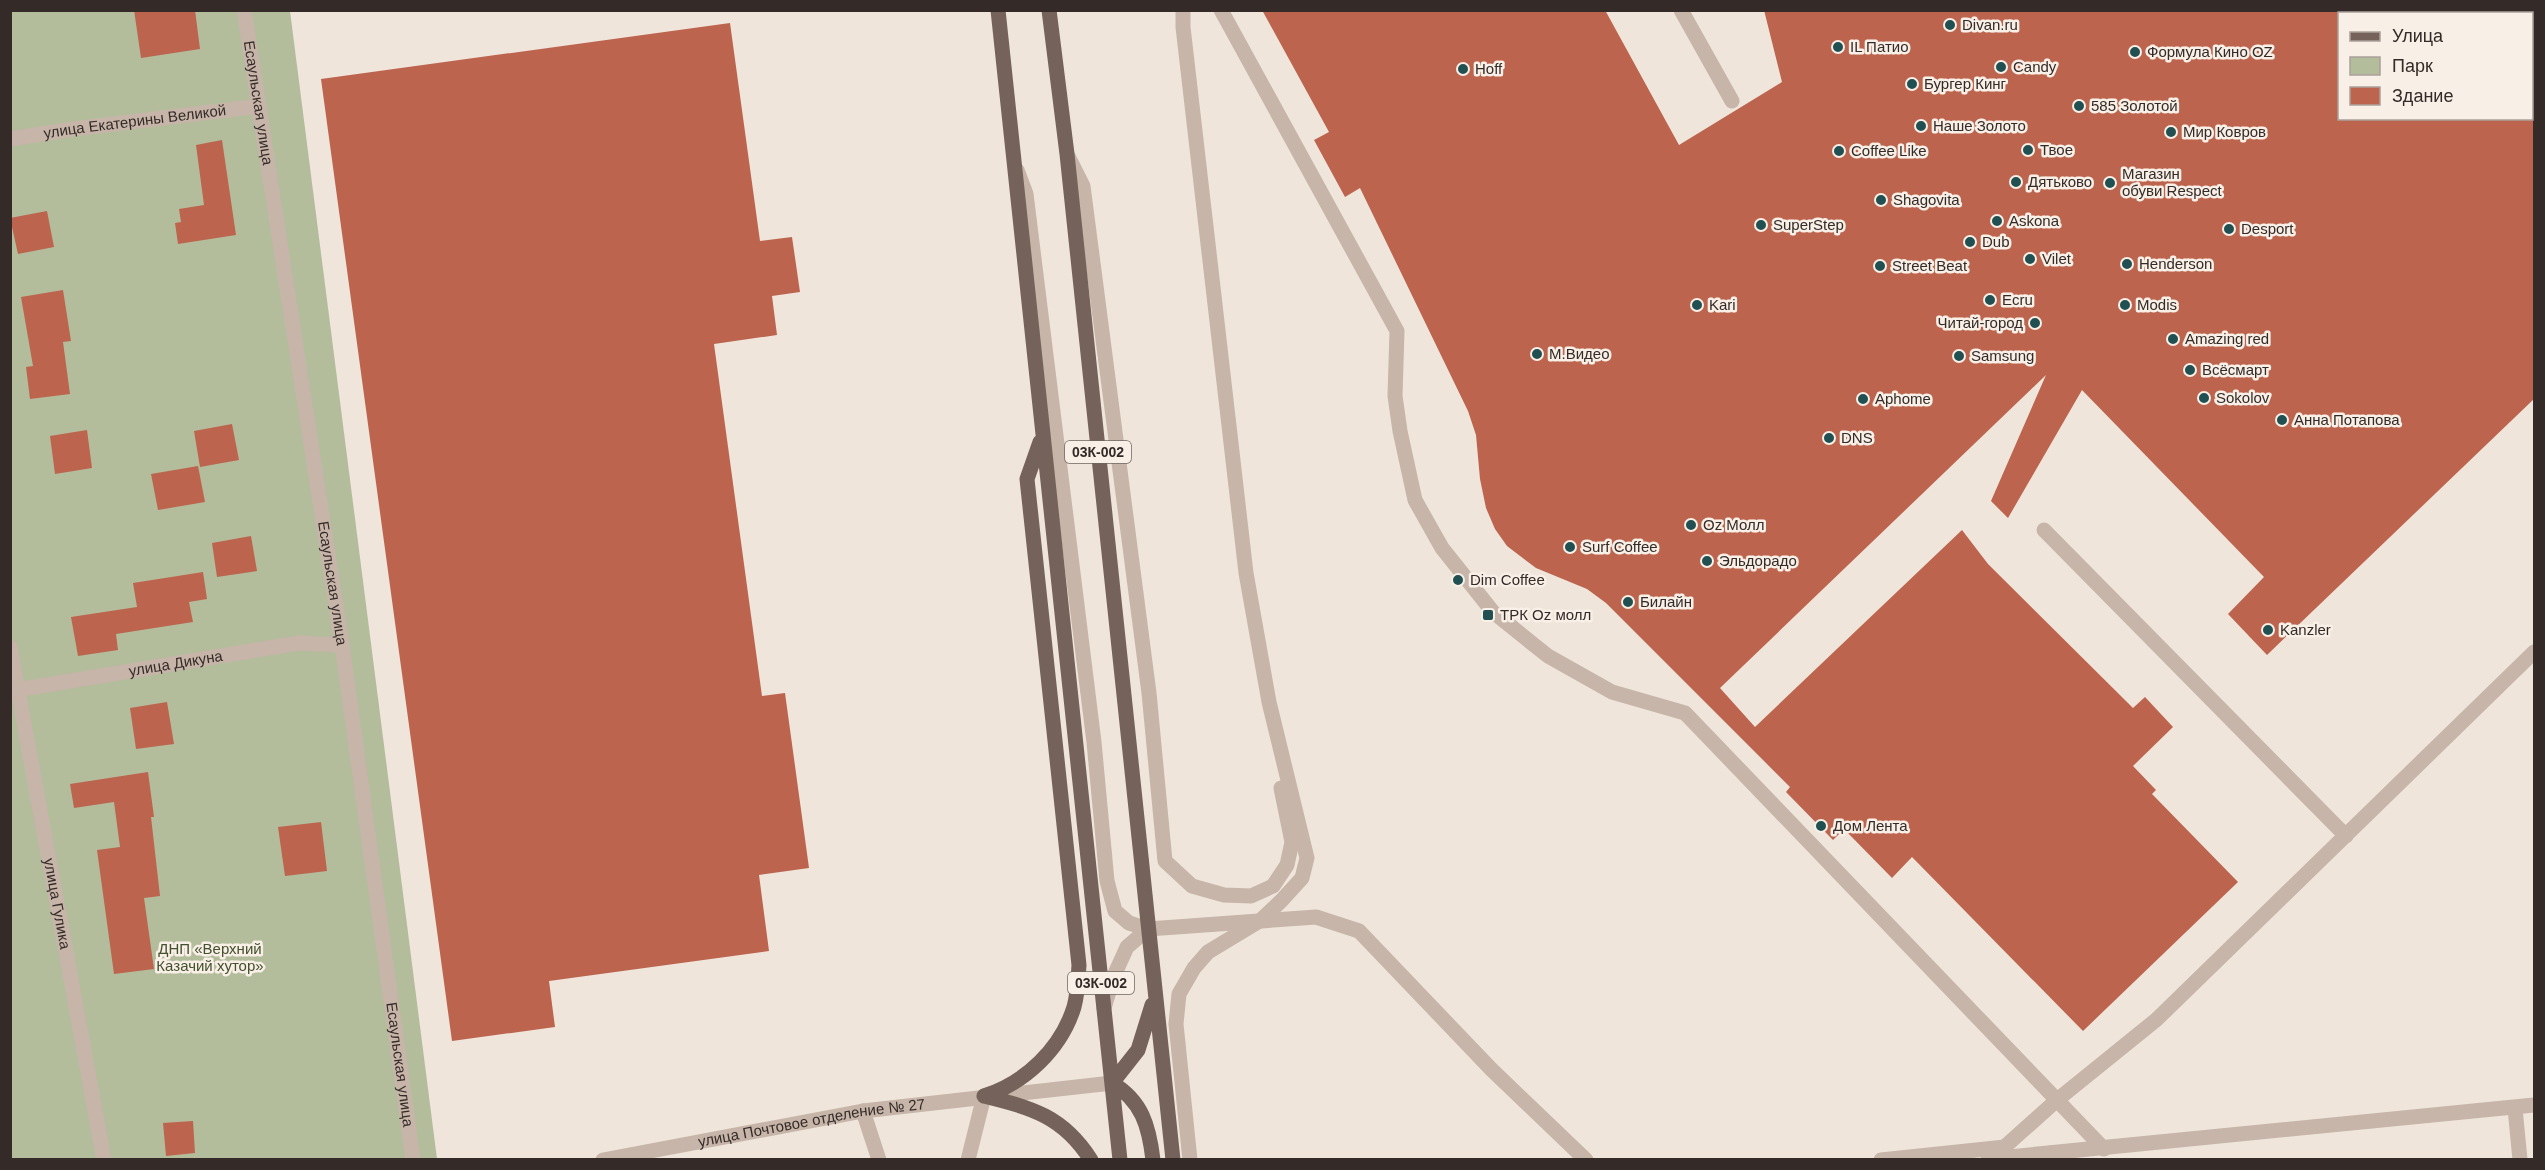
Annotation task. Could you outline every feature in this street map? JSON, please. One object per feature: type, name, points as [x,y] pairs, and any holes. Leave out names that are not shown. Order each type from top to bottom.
[{"type":"main road","name":"03К-002","points":[[998,10],[1120,1160]]},
{"type":"main road","name":"03К-002","points":[[1049,10],[1067,154],[1173,1160]]},
{"type":"main road","points":[[984,1096],[1005,1089],[1029,1073],[1050,1051],[1074,1007],[1079,965],[1027,479],[1042,437]]},
{"type":"main road","points":[[1153,1160],[1146,1122],[1136,1101],[1126,1091],[1112,1083],[1138,1050],[1155,994]]},
{"type":"main road","points":[[984,1096],[1030,1108],[1056,1121],[1082,1144],[1091,1160]]},
{"type":"street","name":"Есаульская улица","points":[[244,10],[342,645],[413,1160]]},
{"type":"street","points":[[1183,10],[1183,27],[1250,594],[1269,702],[1307,858],[1302,878],[1262,920],[1208,952],[1194,968],[1179,994],[1176,1024],[1190,1160]]},
{"type":"street","points":[[1221,10],[1397,331],[1395,396],[1415,500],[1442,549],[1462,575],[1493,612],[1548,656],[1612,692],[1685,712],[2104,1149]]},
{"type":"street","points":[[1681,10],[1731,101]]},
{"type":"street","name":"улица Екатерины Великой","points":[[10,139],[259,106]]},
{"type":"street","points":[[1067,154],[1083,186],[1149,693],[1166,861],[1192,886],[1224,896],[1251,896],[1273,886],[1287,865],[1292,842],[1246,614],[1250,594]]},
{"type":"street","points":[[1016,168],[1028,206],[1094,742],[1107,880],[1115,911],[1129,922],[1148,929],[1316,918],[1359,931],[1491,1069],[1586,1160]]},
{"type":"street","points":[[2044,530],[2346,836]]},
{"type":"street","name":"улица Дикуна","points":[[14,690],[299,643],[342,645]]},
{"type":"street","name":"улица Гулика","points":[[10,647],[14,690],[104,1160]]},
{"type":"street","points":[[1990,1159],[2057,1100],[2156,1020],[2535,652]]},
{"type":"street","points":[[1103,1012],[1113,978],[1127,947],[1148,929]]},
{"type":"street","name":"улица Почтовое отделение № 27","points":[[603,1160],[863,1111],[1112,1083]]},
{"type":"street","points":[[968,1160],[984,1096]]},
{"type":"street","points":[[1990,1159],[2535,1105]]},
{"type":"street","points":[[2515,1108],[2520,1160]]},
{"type":"street","points":[[863,1111],[879,1160]]},
{"type":"street","points":[[1881,1160],[2005,1147]]},
{"type":"green space","name":"ДНП «Верхний Казачий хутор»","points":[[10,11],[290,11],[437,1159],[11,1159]]},
{"type":"building","points":[[134,10],[195,10],[200,49],[141,58]]},
{"type":"building","name":"Oz Молл","points":[[1262,10],[1605,10],[1679,145],[1782,82],[1764,10],[2340,10],[2338,12],[2338,120],[2533,120],[2535,118],[2535,398],[2267,655],[2228,614],[2264,577],[2082,390],[2008,518],[1991,501],[2046,375],[1720,688],[1755,727],[1962,530],[1988,564],[2133,708],[2145,697],[2173,727],[2133,766],[2156,790],[2152,794],[2238,882],[2083,1031],[1912,857],[1892,878],[1844,829],[1833,840],[1786,792],[1790,787],[1606,603],[1587,589],[1536,568],[1507,546],[1495,529],[1486,508],[1480,479],[1476,435],[1468,411],[1360,188],[1345,197],[1314,140],[1329,132]]},
{"type":"building","points":[[730,23],[760,241],[792,237],[800,292],[772,296],[777,335],[714,344],[762,696],[785,693],[809,868],[759,875],[769,951],[549,981],[555,1027],[452,1041],[321,79]]},
{"type":"building","points":[[222,140],[236,235],[178,244],[175,223],[181,222],[179,209],[204,205],[196,145]]},
{"type":"building","points":[[47,211],[54,247],[18,254],[10,218]]},
{"type":"building","points":[[63,290],[71,341],[63,342],[70,394],[30,399],[26,367],[33,366],[21,297]]},
{"type":"building","points":[[232,424],[239,460],[200,467],[194,431]]},
{"type":"building","points":[[87,430],[92,468],[55,474],[50,436]]},
{"type":"building","points":[[198,466],[205,502],[158,510],[151,474]]},
{"type":"building","points":[[251,536],[257,571],[217,577],[212,543]]},
{"type":"building","points":[[203,572],[207,599],[189,602],[193,622],[116,634],[118,650],[78,656],[71,617],[137,607],[133,583]]},
{"type":"building","points":[[167,702],[174,744],[136,749],[130,708]]},
{"type":"building","points":[[148,772],[160,896],[144,898],[154,969],[114,974],[97,850],[120,847],[114,802],[74,808],[70,784]]},
{"type":"building","points":[[321,822],[327,871],[285,876],[278,827]]},
{"type":"building","points":[[193,1121],[195,1153],[166,1156],[163,1123]]},
{"type":"place","name":"Divan.ru","points":[[1950,25]]},
{"type":"place","name":"IL Патио","points":[[1838,47]]},
{"type":"place","name":"Формула Кино OZ","points":[[2135,52]]},
{"type":"place","name":"Candy","points":[[2001,67]]},
{"type":"place","name":"Hoff","points":[[1463,69]]},
{"type":"place","name":"Бургер Кинг","points":[[1912,84]]},
{"type":"place","name":"585 Золотой","points":[[2079,106]]},
{"type":"place","name":"Наше Золото","points":[[1921,126]]},
{"type":"place","name":"Мир Ковров","points":[[2171,132]]},
{"type":"place","name":"Твое","points":[[2028,150]]},
{"type":"place","name":"Coffee Like","points":[[1839,151]]},
{"type":"place","name":"Дятьково","points":[[2016,182]]},
{"type":"place","name":"Магазин обуви Respect","points":[[2110,183]]},
{"type":"place","name":"Shagovita","points":[[1881,200]]},
{"type":"place","name":"Askona","points":[[1997,221]]},
{"type":"place","name":"SuperStep","points":[[1761,225]]},
{"type":"place","name":"Desport","points":[[2229,229]]},
{"type":"place","name":"Dub","points":[[1970,242]]},
{"type":"place","name":"Vilet","points":[[2030,259]]},
{"type":"place","name":"Henderson","points":[[2127,264]]},
{"type":"place","name":"Street Beat","points":[[1880,266]]},
{"type":"place","name":"Ecru","points":[[1990,300]]},
{"type":"place","name":"Kari","points":[[1697,305]]},
{"type":"place","name":"Modis","points":[[2125,305]]},
{"type":"place","name":"Читай-город","points":[[2035,323]]},
{"type":"place","name":"Amazing red","points":[[2173,339]]},
{"type":"place","name":"М.Видео","points":[[1537,354]]},
{"type":"place","name":"Samsung","points":[[1959,356]]},
{"type":"place","name":"Всёсмарт","points":[[2190,370]]},
{"type":"place","name":"Sokolov","points":[[2204,398]]},
{"type":"place","name":"Aphome","points":[[1863,399]]},
{"type":"place","name":"Анна Потапова","points":[[2282,420]]},
{"type":"place","name":"DNS","points":[[1829,438]]},
{"type":"place","name":"Oz Молл","points":[[1691,525]]},
{"type":"place","name":"Surf Coffee","points":[[1570,547]]},
{"type":"place","name":"Эльдорадо","points":[[1707,561]]},
{"type":"place","name":"Dim Coffee","points":[[1458,580]]},
{"type":"place","name":"Билайн","points":[[1628,602]]},
{"type":"place","name":"ТРК Oz молл","points":[[1488,615]]},
{"type":"place","name":"Kanzler","points":[[2268,630]]},
{"type":"place","name":"Дом Лента","points":[[1821,826]]}]
